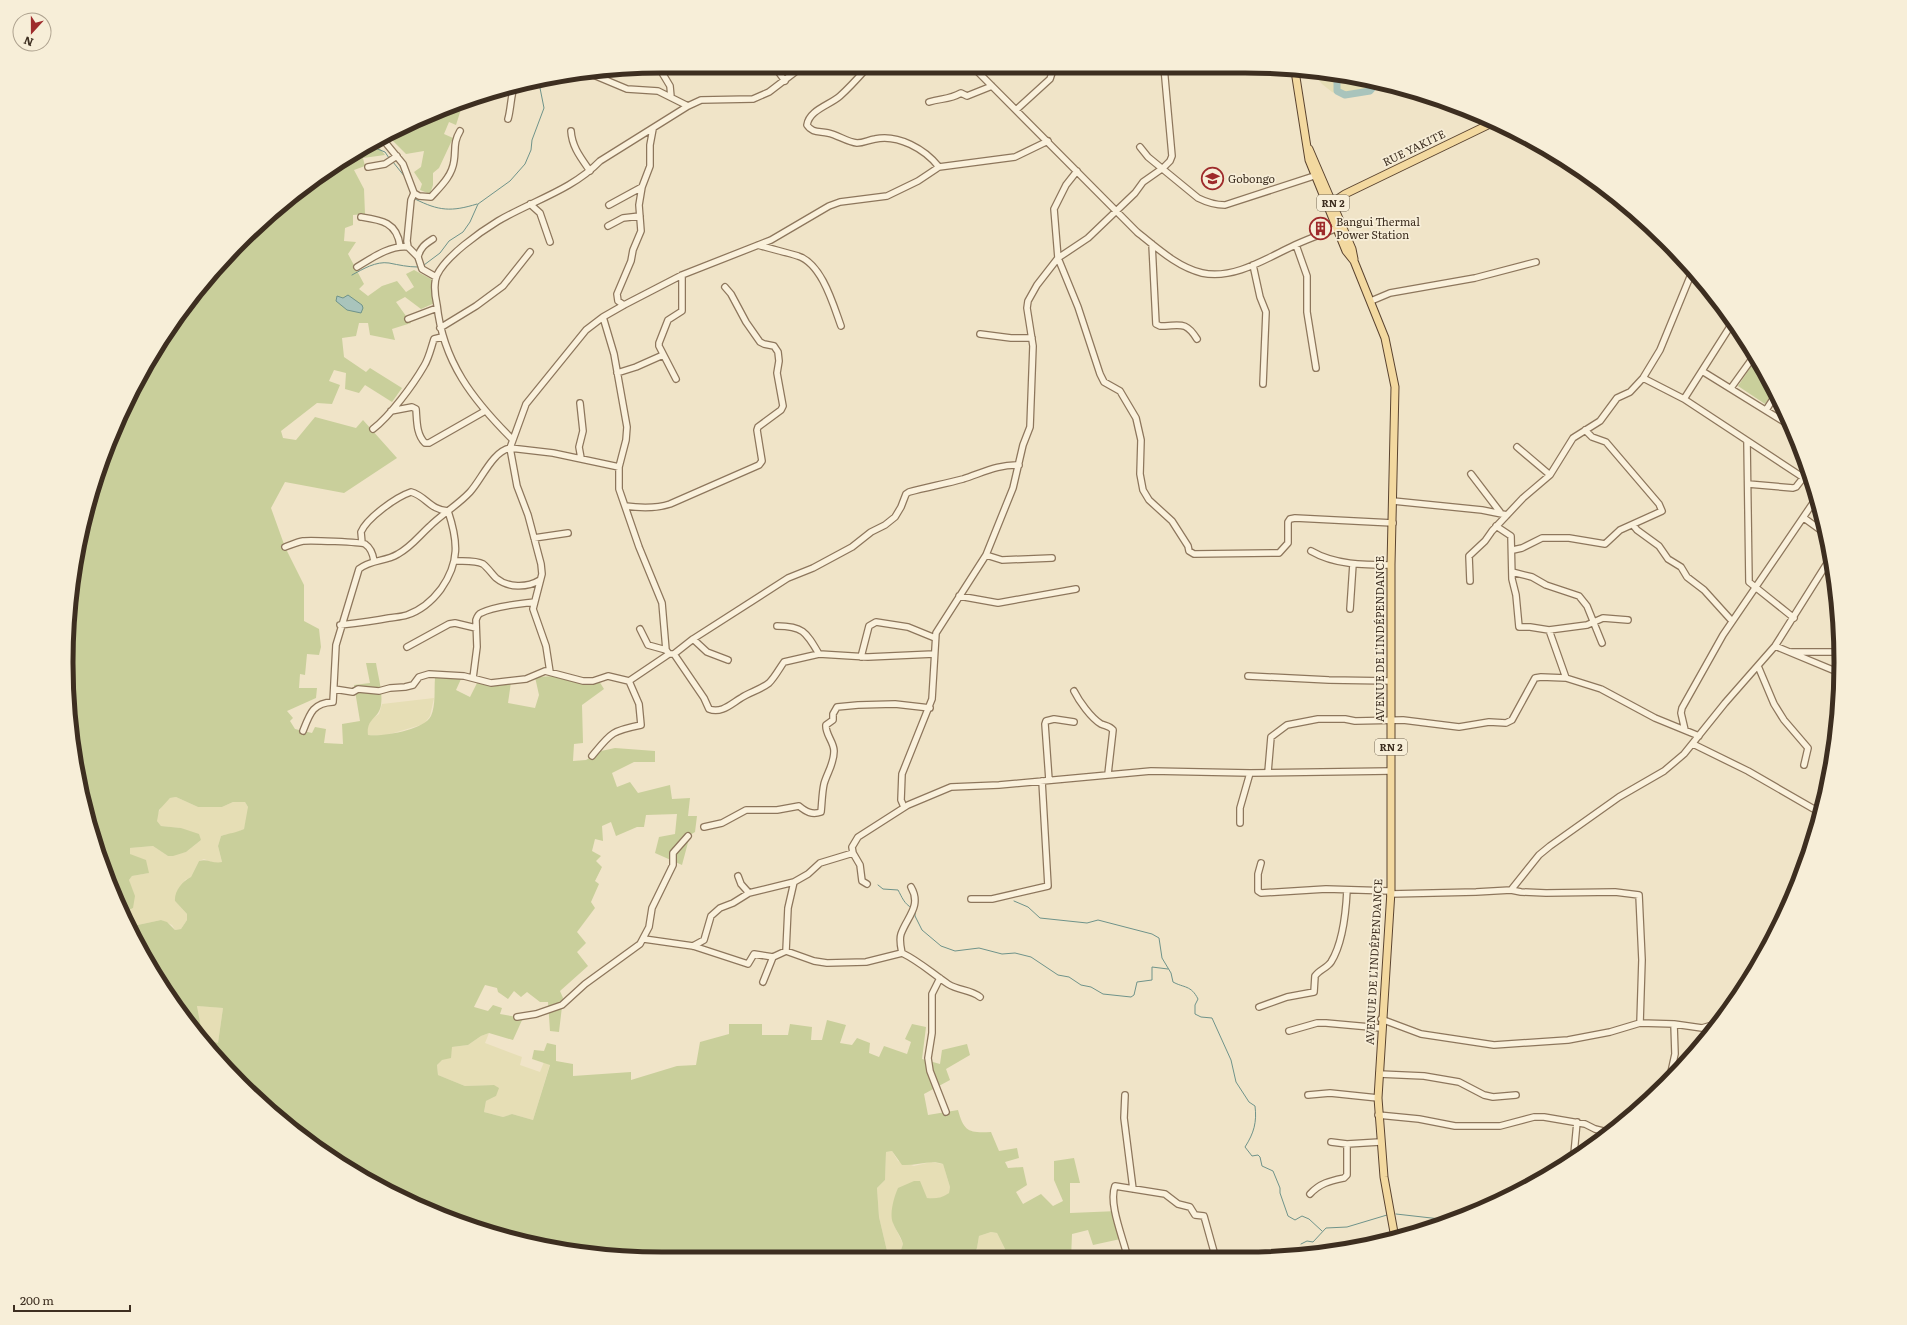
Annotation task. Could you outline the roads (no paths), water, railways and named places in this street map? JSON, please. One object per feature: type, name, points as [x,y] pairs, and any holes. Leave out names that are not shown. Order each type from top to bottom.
[{"type":"main road","name":"AVENUE DE L'INDÉPENDANCE","points":[[1296,75],[1309,160],[1314,176],[1326,196],[1352,249],[1354,262],[1385,338],[1395,387],[1391,565],[1390,892],[1378,1074],[1378,1115],[1380,1142],[1394,1233]]},
{"type":"main road","name":"RUE YAKITE","points":[[1330,204],[1345,194],[1487,126]]},
{"type":"main road","name":"AVENUE DE L'INDÉPENDANCE","points":[[1307,146],[1326,196]]},
{"type":"main road","name":"RUE YAKITE","points":[[1326,196],[1345,194]]},
{"type":"street","points":[[662,73],[670,86],[671,96]]},
{"type":"street","points":[[779,73],[785,81]]},
{"type":"street","points":[[512,439],[485,411],[462,378],[442,337],[435,289],[436,277],[440,269],[477,235],[530,204],[546,198],[590,171],[600,161],[688,106],[701,100],[753,99],[769,92],[795,73]]},
{"type":"street","points":[[862,73],[839,97],[814,113],[806,125],[813,131],[827,133],[855,143],[862,143],[876,138],[910,144],[925,152],[939,166]]},
{"type":"street","points":[[979,73],[1117,210],[1137,232],[1179,263],[1202,273],[1228,273],[1253,265],[1340,227]]},
{"type":"street","points":[[1016,110],[1050,79],[1052,73]]},
{"type":"street","points":[[904,807],[901,800],[902,774],[930,708],[933,691],[935,638],[940,626],[958,596],[986,555],[1013,488],[1020,465],[1031,416],[1030,380],[1032,338],[1027,308],[1028,301],[1037,285],[1058,258],[1088,238],[1135,193],[1143,182],[1163,168],[1170,161],[1172,156],[1165,73]]},
{"type":"street","points":[[598,77],[627,89],[658,91],[671,96],[688,106]]},
{"type":"street","points":[[928,102],[939,99],[951,99],[961,93],[967,96],[992,86]]},
{"type":"street","points":[[508,119],[512,93]]},
{"type":"street","points":[[624,305],[618,301],[617,294],[631,261],[632,250],[641,231],[639,204],[642,187],[650,166],[650,145],[653,129]]},
{"type":"street","points":[[414,193],[419,196],[431,197],[442,185],[450,173],[454,160],[454,145],[460,131]]},
{"type":"street","points":[[571,131],[574,148],[590,171]]},
{"type":"street","points":[[550,672],[546,646],[533,609],[540,580],[541,564],[528,515],[517,486],[510,448],[523,410],[530,397],[586,330],[603,317],[682,275],[771,240],[829,206],[840,202],[886,196],[918,181],[939,166],[1015,157],[1048,141]]},
{"type":"street","points":[[386,143],[397,156],[410,178],[414,193],[411,200],[407,240],[408,247],[418,257],[422,269],[436,277]]},
{"type":"street","points":[[1140,147],[1148,157],[1198,198],[1207,203],[1217,205],[1225,205],[1314,176]]},
{"type":"street","points":[[368,167],[390,162],[397,156]]},
{"type":"street","points":[[1077,171],[1066,185],[1054,209],[1058,258],[1078,307],[1100,374],[1104,382],[1120,391],[1136,418],[1141,440],[1140,474],[1143,490],[1149,500],[1172,521],[1191,553],[1279,553],[1288,543],[1288,522],[1290,519],[1295,518],[1393,523]]},
{"type":"street","points":[[609,205],[642,187]]},
{"type":"street","points":[[530,204],[540,213],[550,242]]},
{"type":"street","points":[[608,226],[623,218],[640,216]]},
{"type":"street","points":[[361,217],[388,223],[392,226],[400,246]]},
{"type":"street","points":[[418,257],[419,251],[433,239]]},
{"type":"street","points":[[1152,244],[1156,324],[1160,326],[1186,325],[1190,328],[1197,339]]},
{"type":"street","points":[[758,245],[798,256],[822,277],[841,326]]},
{"type":"street","points":[[1296,245],[1307,276],[1307,312],[1316,368]]},
{"type":"street","points":[[357,267],[384,252],[400,246],[408,247]]},
{"type":"street","points":[[440,328],[476,306],[504,286],[530,252]]},
{"type":"street","points":[[1371,301],[1390,293],[1475,278],[1536,262]]},
{"type":"street","points":[[1253,265],[1260,297],[1266,312],[1264,384]]},
{"type":"street","points":[[676,379],[663,355],[659,343],[665,325],[672,316],[682,311],[682,275]]},
{"type":"street","points":[[1470,581],[1469,556],[1485,541],[1496,526],[1523,498],[1550,475],[1571,440],[1600,420],[1617,398],[1630,392],[1643,378],[1660,350],[1690,277]]},
{"type":"street","points":[[625,506],[642,508],[666,506],[759,465],[762,461],[757,430],[758,427],[781,410],[783,406],[777,374],[779,361],[778,352],[774,346],[760,342],[746,322],[732,294],[725,287]]},
{"type":"street","points":[[408,318],[437,308]]},
{"type":"street","points":[[603,317],[614,354],[627,427],[626,440],[619,467],[619,489],[644,559],[662,603],[669,653],[704,698],[709,709],[713,711],[731,705],[740,698],[761,688],[775,676],[784,662],[819,654],[861,657],[934,654]]},
{"type":"street","points":[[1684,398],[1729,328]]},
{"type":"street","points":[[980,334],[1011,338],[1032,338]]},
{"type":"street","points":[[373,429],[391,411],[424,365],[434,339],[442,337]]},
{"type":"street","points":[[617,373],[636,367],[663,355]]},
{"type":"street","points":[[1731,388],[1751,361]]},
{"type":"street","points":[[1702,371],[1781,420]]},
{"type":"street","points":[[1643,378],[1684,398],[1803,478],[1796,487],[1793,488],[1748,484]]},
{"type":"street","points":[[1766,410],[1772,400]]},
{"type":"street","points":[[580,403],[583,431],[579,447],[581,458]]},
{"type":"street","points":[[391,411],[412,407],[416,409],[418,431],[422,440],[425,443],[429,443],[485,411]]},
{"type":"street","points":[[1513,550],[1522,548],[1542,538],[1569,538],[1605,544],[1620,530],[1662,512],[1663,510],[1606,442],[1592,437],[1585,430]]},
{"type":"street","points":[[1747,441],[1749,582],[1794,618]]},
{"type":"street","points":[[303,731],[309,716],[321,702],[333,702],[336,645],[340,625],[349,603],[357,572],[366,564],[396,556],[407,549],[469,493],[500,451],[510,448],[553,453],[619,467]]},
{"type":"street","points":[[1517,448],[1550,475]]},
{"type":"street","points":[[334,689],[347,691],[358,689],[379,691],[390,688],[405,687],[412,684],[419,677],[429,674],[473,678],[491,683],[513,682],[526,679],[545,671],[583,681],[593,681],[608,676],[629,681],[669,653],[788,578],[813,568],[845,551],[871,532],[885,525],[895,517],[902,507],[906,494],[909,492],[964,478],[991,469],[1010,465],[1020,465]]},
{"type":"street","points":[[1471,474],[1500,512]]},
{"type":"street","points":[[362,543],[361,532],[372,518],[399,497],[411,492],[419,495],[436,509],[448,511]]},
{"type":"street","points":[[1393,501],[1500,512],[1507,515]]},
{"type":"street","points":[[1685,730],[1681,713],[1682,708],[1723,634],[1812,504]]},
{"type":"street","points":[[340,625],[402,617],[420,609],[432,600],[445,584],[455,561],[456,545],[453,526],[448,511]]},
{"type":"street","points":[[1804,518],[1819,529]]},
{"type":"street","points":[[1633,525],[1636,530],[1659,546],[1668,559],[1681,567],[1687,577],[1714,600],[1732,621]]},
{"type":"street","points":[[1496,526],[1511,536],[1513,550],[1512,572],[1516,595],[1518,626],[1520,628],[1530,627],[1549,630],[1581,626],[1603,618],[1628,620]]},
{"type":"street","points":[[534,538],[568,533]]},
{"type":"street","points":[[285,547],[305,540],[362,543],[370,549],[374,561]]},
{"type":"street","points":[[1311,551],[1326,558],[1353,564],[1391,565]]},
{"type":"street","points":[[986,555],[1002,560],[1052,558]]},
{"type":"street","points":[[455,561],[478,562],[484,565],[498,579],[519,586],[534,584],[540,580]]},
{"type":"street","points":[[1350,609],[1353,564]]},
{"type":"street","points":[[1510,890],[1539,855],[1550,846],[1619,797],[1664,771],[1693,744],[1725,703],[1775,646],[1794,618],[1826,565]]},
{"type":"street","points":[[1512,572],[1532,577],[1546,585],[1579,596],[1587,606],[1602,643]]},
{"type":"street","points":[[958,596],[998,603],[1076,589]]},
{"type":"street","points":[[473,678],[477,647],[476,620],[480,613],[534,602]]},
{"type":"street","points":[[861,657],[870,626],[876,622],[908,627],[935,638]]},
{"type":"street","points":[[407,647],[449,624],[455,623],[476,628]]},
{"type":"street","points":[[777,626],[794,626],[800,629],[813,644],[819,654]]},
{"type":"street","points":[[640,628],[648,645],[669,653]]},
{"type":"street","points":[[1549,630],[1566,678]]},
{"type":"street","points":[[693,639],[707,652],[728,660]]},
{"type":"street","points":[[1775,646],[1834,670]]},
{"type":"street","points":[[1790,652],[1834,652]]},
{"type":"street","points":[[1758,666],[1774,704],[1784,720],[1808,748],[1804,765]]},
{"type":"street","points":[[1248,676],[1391,681]]},
{"type":"street","points":[[1268,772],[1271,737],[1287,725],[1318,719],[1346,719],[1355,721],[1391,720],[1459,726],[1490,722],[1506,723],[1512,720],[1535,678],[1541,677],[1566,678],[1601,689],[1655,718],[1699,736]]},
{"type":"street","points":[[592,756],[605,739],[618,730],[641,725],[639,704],[629,681]]},
{"type":"street","points":[[1074,691],[1091,715],[1101,724],[1111,727],[1113,730],[1108,774]]},
{"type":"street","points":[[704,827],[722,823],[746,810],[777,810],[799,806],[805,811],[815,814],[821,812],[824,785],[830,770],[834,751],[826,725],[833,720],[833,714],[837,708],[858,705],[895,704],[930,708]]},
{"type":"street","points":[[1049,780],[1046,721],[1054,719],[1074,722]]},
{"type":"street","points":[[1693,744],[1748,771],[1815,810]]},
{"type":"street","points":[[867,884],[862,881],[860,865],[853,853],[852,848],[858,837],[904,807],[951,787],[1042,781],[1151,771],[1391,771]]},
{"type":"street","points":[[1240,823],[1240,808],[1250,772]]},
{"type":"street","points":[[971,899],[992,899],[1048,886],[1042,781]]},
{"type":"street","points":[[517,1017],[536,1014],[562,1005],[585,984],[634,950],[644,939],[651,922],[652,908],[673,864],[673,853],[688,836]]},
{"type":"street","points":[[693,946],[705,939],[713,914],[720,908],[734,903],[749,893],[794,882],[808,874],[820,863],[853,853]]},
{"type":"street","points":[[1261,863],[1258,874],[1258,891],[1261,893],[1313,890],[1476,892],[1510,890],[1546,893],[1615,892],[1639,895],[1641,948],[1640,1023]]},
{"type":"street","points":[[738,876],[741,884],[749,893]]},
{"type":"street","points":[[786,951],[787,914],[794,882]]},
{"type":"street","points":[[902,953],[901,933],[915,907],[916,901],[911,887]]},
{"type":"street","points":[[1259,1007],[1287,997],[1314,992],[1315,976],[1331,962],[1339,941],[1346,915],[1347,890]]},
{"type":"street","points":[[644,939],[693,946],[748,964],[754,954],[773,957],[786,951],[814,961],[827,963],[866,962],[902,953],[955,987],[970,991],[980,997]]},
{"type":"street","points":[[763,982],[773,957]]},
{"type":"street","points":[[940,978],[932,994],[932,1032],[928,1058],[930,1071],[946,1112]]},
{"type":"street","points":[[1382,1019],[1406,1030],[1421,1034],[1494,1045],[1568,1040],[1610,1032],[1640,1023],[1674,1024],[1702,1028],[1708,1026]]},
{"type":"street","points":[[1290,1030],[1304,1026],[1326,1023],[1381,1028]]},
{"type":"street","points":[[1672,1068],[1675,1054],[1674,1024]]},
{"type":"street","points":[[1378,1074],[1424,1076],[1459,1082],[1484,1095],[1493,1097],[1516,1094]]},
{"type":"street","points":[[1308,1095],[1330,1093],[1378,1098]]},
{"type":"street","points":[[1125,1095],[1124,1118],[1133,1189]]},
{"type":"street","points":[[1378,1115],[1419,1118],[1455,1126],[1500,1126],[1534,1117],[1544,1117],[1586,1124],[1602,1131]]},
{"type":"street","points":[[1574,1151],[1577,1122]]},
{"type":"street","points":[[1331,1142],[1347,1144],[1380,1142]]},
{"type":"street","points":[[1310,1194],[1317,1187],[1327,1182],[1344,1178],[1347,1175],[1347,1144]]},
{"type":"street","points":[[1126,1252],[1115,1209],[1113,1190],[1115,1186],[1165,1194],[1178,1204],[1190,1207],[1195,1216],[1205,1216],[1214,1252]]},
{"type":"water","points":[[348,295],[362,305],[363,308],[361,313],[347,310],[336,301],[337,296],[343,298]]},
{"type":"waterway","points":[[1337,80],[1337,91],[1345,95],[1370,91],[1373,87]]},
{"type":"waterway","points":[[424,265],[440,253],[449,241],[463,232],[470,222],[478,204],[510,181],[525,164],[544,108],[541,86]]},
{"type":"waterway","points":[[375,148],[385,152],[389,158]]},
{"type":"waterway","points":[[393,162],[405,177],[411,194]]},
{"type":"waterway","points":[[415,199],[431,206],[445,209],[460,208],[477,204]]},
{"type":"waterway","points":[[352,275],[379,263],[418,267]]},
{"type":"waterway","points":[[878,885],[883,889],[898,890],[905,902],[912,908]]},
{"type":"waterway","points":[[1014,901],[1028,907],[1040,918],[1087,923],[1098,920],[1152,934],[1159,938],[1162,958],[1171,973],[1173,982],[1193,991],[1198,999],[1195,1005],[1195,1014],[1201,1017],[1212,1018],[1231,1060],[1236,1082],[1249,1102],[1255,1106],[1256,1117],[1254,1127],[1251,1137],[1245,1147],[1252,1156],[1258,1155],[1260,1157],[1262,1166],[1273,1171],[1280,1188],[1280,1193],[1288,1216],[1295,1220],[1302,1216],[1309,1219],[1322,1231]]},
{"type":"waterway","points":[[915,912],[915,916],[922,930],[941,946],[955,951],[979,948],[1002,954],[1015,953],[1031,957],[1058,975],[1069,977],[1081,985],[1091,987],[1103,994],[1131,997],[1134,995],[1137,982],[1152,980],[1152,967],[1168,969]]},
{"type":"waterway","points":[[1396,1214],[1439,1219]]},
{"type":"waterway","points":[[1301,1244],[1307,1241],[1313,1242],[1326,1228],[1347,1227],[1387,1215]]},
{"type":"place","name":"Gobongo","points":[[1213,179]]},
{"type":"place","name":"Bangui Thermal Power Station","points":[[1320,228]]}]
